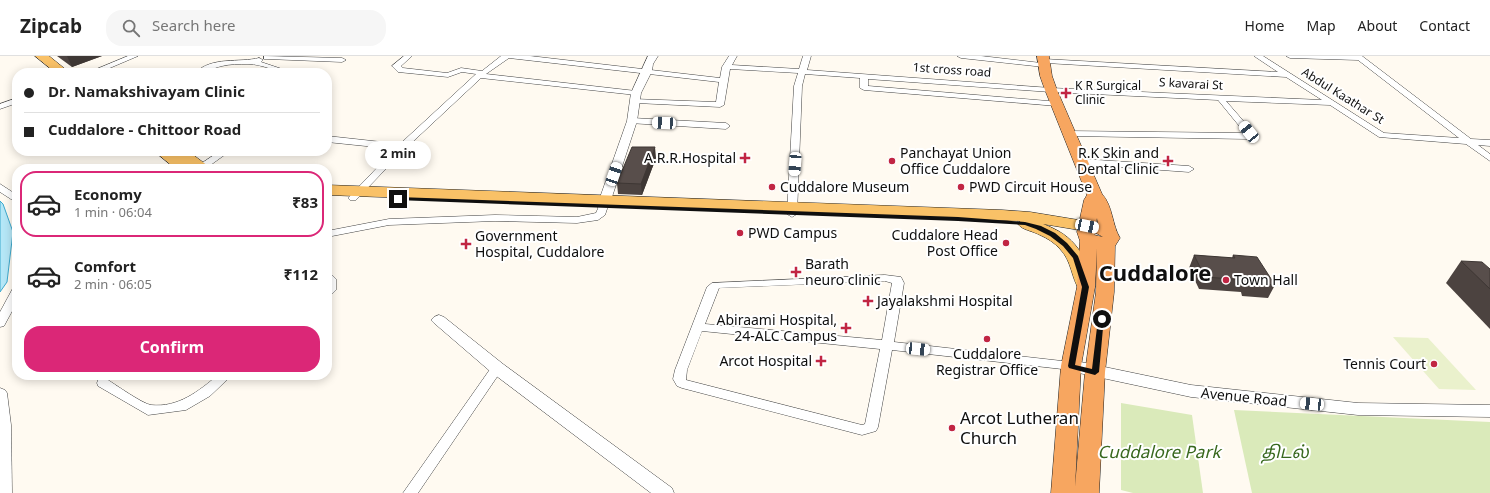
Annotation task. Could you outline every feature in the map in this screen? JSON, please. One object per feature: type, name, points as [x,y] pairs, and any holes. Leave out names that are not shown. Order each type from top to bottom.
[{"type":"highway","points":[[1044,61],[1051,90],[1095,195],[1100,201],[1071,366],[1063,493]]},
{"type":"highway","points":[[1087,493],[1095,372],[1105,292],[1094,231],[1092,200],[1095,195]]},
{"type":"main road","points":[[29,56],[45,68]]},
{"type":"main road","points":[[42,56],[58,68]]},
{"type":"main road","points":[[168,156],[179,164]]},
{"type":"main road","points":[[185,156],[197,164]]},
{"type":"main road","points":[[332,191],[356,194],[792,210],[958,219],[1074,219],[1094,231]]},
{"type":"main road","points":[[332,196],[356,194]]},
{"type":"main road","points":[[1028,220],[1094,231]]},
{"type":"main road","points":[[1028,220],[1039,228],[1053,235],[1076,257],[1086,287]]},
{"type":"street","points":[[104,68],[134,56]]},
{"type":"street","points":[[408,56],[396,66],[400,70],[448,75],[462,70],[636,97],[720,105],[722,80],[726,67],[733,56]]},
{"type":"street","points":[[356,194],[402,147],[481,74],[506,56]]},
{"type":"street","points":[[511,56],[557,58],[722,80]]},
{"type":"street","points":[[332,233],[389,222],[495,218],[583,219],[594,218],[600,215],[632,121],[636,97],[648,64],[653,56]]},
{"type":"street","points":[[792,210],[798,86],[807,56]]},
{"type":"street","points":[[961,56],[1287,75]]},
{"type":"street","name":"Abdul Kaathar St","points":[[1258,56],[1382,135],[1490,143]]},
{"type":"street","points":[[1290,56],[1358,57],[1490,158]]},
{"type":"street","points":[[254,62],[268,57],[342,60]]},
{"type":"street","points":[[207,68],[212,65],[225,62],[254,62],[274,68]]},
{"type":"street","name":"1st cross road","points":[[726,67],[1051,90]]},
{"type":"street","points":[[864,76],[864,88],[1057,104]]},
{"type":"street","name":"S kavarai St","points":[[1051,90],[1330,103]]},
{"type":"street","points":[[1070,134],[1248,136],[1250,134],[1249,132],[1220,98]]},
{"type":"street","points":[[0,107],[12,102]]},
{"type":"street","points":[[632,121],[726,126]]},
{"type":"street","points":[[332,140],[402,147]]},
{"type":"street","points":[[208,164],[219,156]]},
{"type":"street","points":[[1082,162],[1189,169]]},
{"type":"street","points":[[0,187],[12,196]]},
{"type":"street","points":[[885,278],[897,279],[898,283],[887,345],[871,427],[862,430],[682,383],[679,379],[681,370],[713,288],[716,285],[885,278]]},
{"type":"street","points":[[0,323],[12,300]]},
{"type":"street","points":[[439,320],[497,368],[665,493]]},
{"type":"street","points":[[698,327],[887,345],[1071,366]]},
{"type":"street","name":"Avenue Road","points":[[1071,366],[1191,391],[1358,409],[1490,411]]},
{"type":"street","points":[[410,493],[497,368]]},
{"type":"street","points":[[103,383],[148,410],[180,407],[204,393],[220,380]]},
{"type":"street","points":[[0,394],[4,425],[5,493]]},
{"type":"green space","name":"Tennis Court","points":[[1393,337],[1428,338],[1476,390],[1439,389]]},
{"type":"green space","name":"Cuddalore Park","points":[[1121,403],[1192,415],[1203,493],[1133,493],[1121,490]]},
{"type":"green space","name":"திடல்","points":[[1234,410],[1490,422],[1490,493],[1252,493]]},
{"type":"water","points":[[0,201],[3,204],[12,229],[12,240],[7,282],[0,292]]},
{"type":"building","points":[[632,147],[655,147],[641,184],[617,183]]},
{"type":"building","points":[[1194,255],[1235,258],[1233,255],[1257,257],[1275,285],[1248,283],[1246,280],[1205,277]]},
{"type":"building","points":[[1461,261],[1482,262],[1490,269],[1490,289]]},
{"type":"place","name":"K R Surgical Clinic","points":[[1066,93]]},
{"type":"place","name":"A.R.R.Hospital","points":[[745,158]]},
{"type":"place","name":"Panchayat Union Office Cuddalore","points":[[892,161]]},
{"type":"place","name":"R.K Skin and Dental Clinic","points":[[1168,161]]},
{"type":"place","name":"Cuddalore Museum","points":[[772,187]]},
{"type":"place","name":"PWD Circuit House","points":[[961,187]]},
{"type":"place","name":"PWD Campus","points":[[740,233]]},
{"type":"place","name":"Cuddalore Head Post Office","points":[[1006,243]]},
{"type":"place","name":"Government Hospital, Cuddalore","points":[[466,244]]},
{"type":"place","name":"Barath neuro clinic","points":[[796,272]]},
{"type":"place","name":"Town Hall","points":[[1226,280]]},
{"type":"place","name":"Jayalakshmi Hospital","points":[[868,301]]},
{"type":"place","name":"Abiraami Hospital, 24-ALC Campus","points":[[846,328]]},
{"type":"place","name":"Cuddalore Registrar Office","points":[[987,339]]},
{"type":"place","name":"Arcot Hospital","points":[[821,361]]},
{"type":"place","name":"Tennis Court","points":[[1434,364]]},
{"type":"place","name":"Arcot Lutheran Church","points":[[952,428]]},
{"type":"district","name":"Cuddalore","points":[[1155,273]]},
{"type":"route","points":[[398,199],[958,219],[1025,224],[1039,228],[1053,235],[1065,245],[1076,257],[1086,287],[1071,366],[1095,372],[1102,319]]}]
